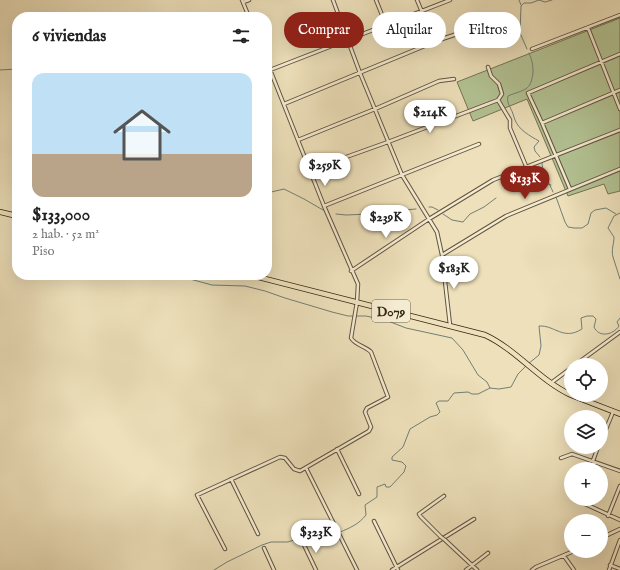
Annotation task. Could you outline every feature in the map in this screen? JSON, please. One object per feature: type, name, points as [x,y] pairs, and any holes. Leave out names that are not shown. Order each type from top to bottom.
[{"type":"main road","points":[[0,212],[12,215]]},
{"type":"main road","name":"D079","points":[[270,280],[485,335],[505,345],[530,367],[564,391]]},
{"type":"main road","name":"D079","points":[[588,402],[620,414]]},
{"type":"street","points":[[247,12],[243,1],[249,0]]},
{"type":"street","points":[[333,0],[338,12]]},
{"type":"street","points":[[376,0],[381,12]]},
{"type":"street","points":[[417,0],[422,12],[450,0]]},
{"type":"street","points":[[532,49],[620,15]]},
{"type":"street","points":[[588,28],[620,109]]},
{"type":"street","points":[[284,104],[454,35]]},
{"type":"street","points":[[272,69],[327,48]]},
{"type":"street","points":[[351,48],[402,174],[437,232],[442,255],[450,326]]},
{"type":"street","points":[[570,189],[528,93],[600,61],[620,54]]},
{"type":"street","points":[[310,170],[498,100],[502,94],[500,87],[491,76],[488,67]]},
{"type":"street","points":[[225,549],[197,495],[280,457],[285,458],[297,471],[306,468],[369,431],[371,427],[365,412],[367,408],[388,397],[370,352],[368,349],[352,341],[351,338],[357,302],[358,284],[351,271],[324,206],[272,75]]},
{"type":"street","points":[[298,140],[439,81],[454,80]]},
{"type":"street","points":[[542,123],[620,90]]},
{"type":"street","points":[[498,100],[510,120],[510,128],[526,166]]},
{"type":"street","points":[[351,271],[429,219],[493,180],[620,130]]},
{"type":"street","points":[[324,206],[479,144]]},
{"type":"street","points":[[442,255],[506,216],[620,169]]},
{"type":"street","points":[[585,358],[620,332]]},
{"type":"street","points":[[551,383],[564,373]]},
{"type":"street","points":[[608,424],[613,412]]},
{"type":"street","points":[[337,449],[359,494]]},
{"type":"street","points":[[561,458],[572,454],[620,471]]},
{"type":"street","points":[[593,461],[596,454]]},
{"type":"street","points":[[306,468],[357,570]]},
{"type":"street","points":[[231,479],[258,534]]},
{"type":"street","points":[[620,486],[608,516],[620,520]]},
{"type":"street","points":[[444,496],[419,514],[441,537],[477,570]]},
{"type":"street","points":[[590,506],[604,514]]},
{"type":"street","points":[[392,570],[397,569],[474,519]]},
{"type":"street","points":[[374,521],[397,569]]},
{"type":"street","points":[[608,535],[620,529]]},
{"type":"street","points":[[609,570],[620,540]]},
{"type":"street","points":[[304,545],[316,570]]},
{"type":"street","points":[[264,548],[274,570]]},
{"type":"street","points":[[466,570],[488,554]]},
{"type":"street","points":[[532,570],[564,556]]},
{"type":"street","points":[[565,558],[574,570]]},
{"type":"street","points":[[610,565],[620,569]]},
{"type":"green space","points":[[620,18],[620,191],[608,194],[604,184],[568,196],[527,99],[473,121],[457,82]]},
{"type":"waterway","points":[[519,0],[521,5]]},
{"type":"waterway","points":[[527,49],[520,33],[521,6],[524,3],[531,3],[539,0],[545,2],[552,0]]},
{"type":"waterway","points":[[529,53],[533,69],[530,83],[526,89],[508,96],[508,101],[519,127],[539,141],[534,147],[535,151],[540,157]]},
{"type":"waterway","points":[[0,70],[12,69]]},
{"type":"waterway","points":[[542,162],[544,174],[553,192]]},
{"type":"waterway","points":[[505,188],[514,187],[531,181],[551,185]]},
{"type":"waterway","points":[[272,192],[284,189],[323,210]]},
{"type":"waterway","points":[[556,197],[568,227],[582,228],[588,224],[591,213],[595,210],[606,208],[616,214]]},
{"type":"waterway","points":[[443,214],[452,220],[463,222],[470,214],[484,207],[496,198]]},
{"type":"waterway","points":[[429,207],[438,210]]},
{"type":"waterway","points":[[375,213],[383,208],[393,211],[416,209]]},
{"type":"waterway","points":[[620,213],[614,216],[608,228],[614,237],[612,254],[620,279]]},
{"type":"waterway","points":[[336,214],[370,214]]},
{"type":"waterway","points":[[194,280],[212,285],[245,286],[332,312],[348,316],[366,316],[388,321],[406,328],[452,338],[463,350],[478,375],[487,382],[490,388]]},
{"type":"waterway","points":[[528,364],[539,355],[541,346],[539,326],[545,326],[559,332],[570,333],[582,329],[581,318],[593,316],[596,319],[594,327],[596,330],[599,333],[606,334],[613,332],[619,326],[617,322],[620,318]]},
{"type":"waterway","points":[[340,532],[351,527],[366,515],[365,505],[377,497],[377,487],[385,484],[386,487],[390,487],[404,472],[406,466],[402,462],[392,460],[392,457],[403,447],[410,429],[440,412],[436,403],[439,401],[448,401],[454,393],[468,392],[478,394],[490,388],[499,389],[511,387],[518,374],[526,366]]},
{"type":"waterway","points":[[214,570],[227,562],[271,542],[288,542],[317,532],[325,534],[337,532]]}]
